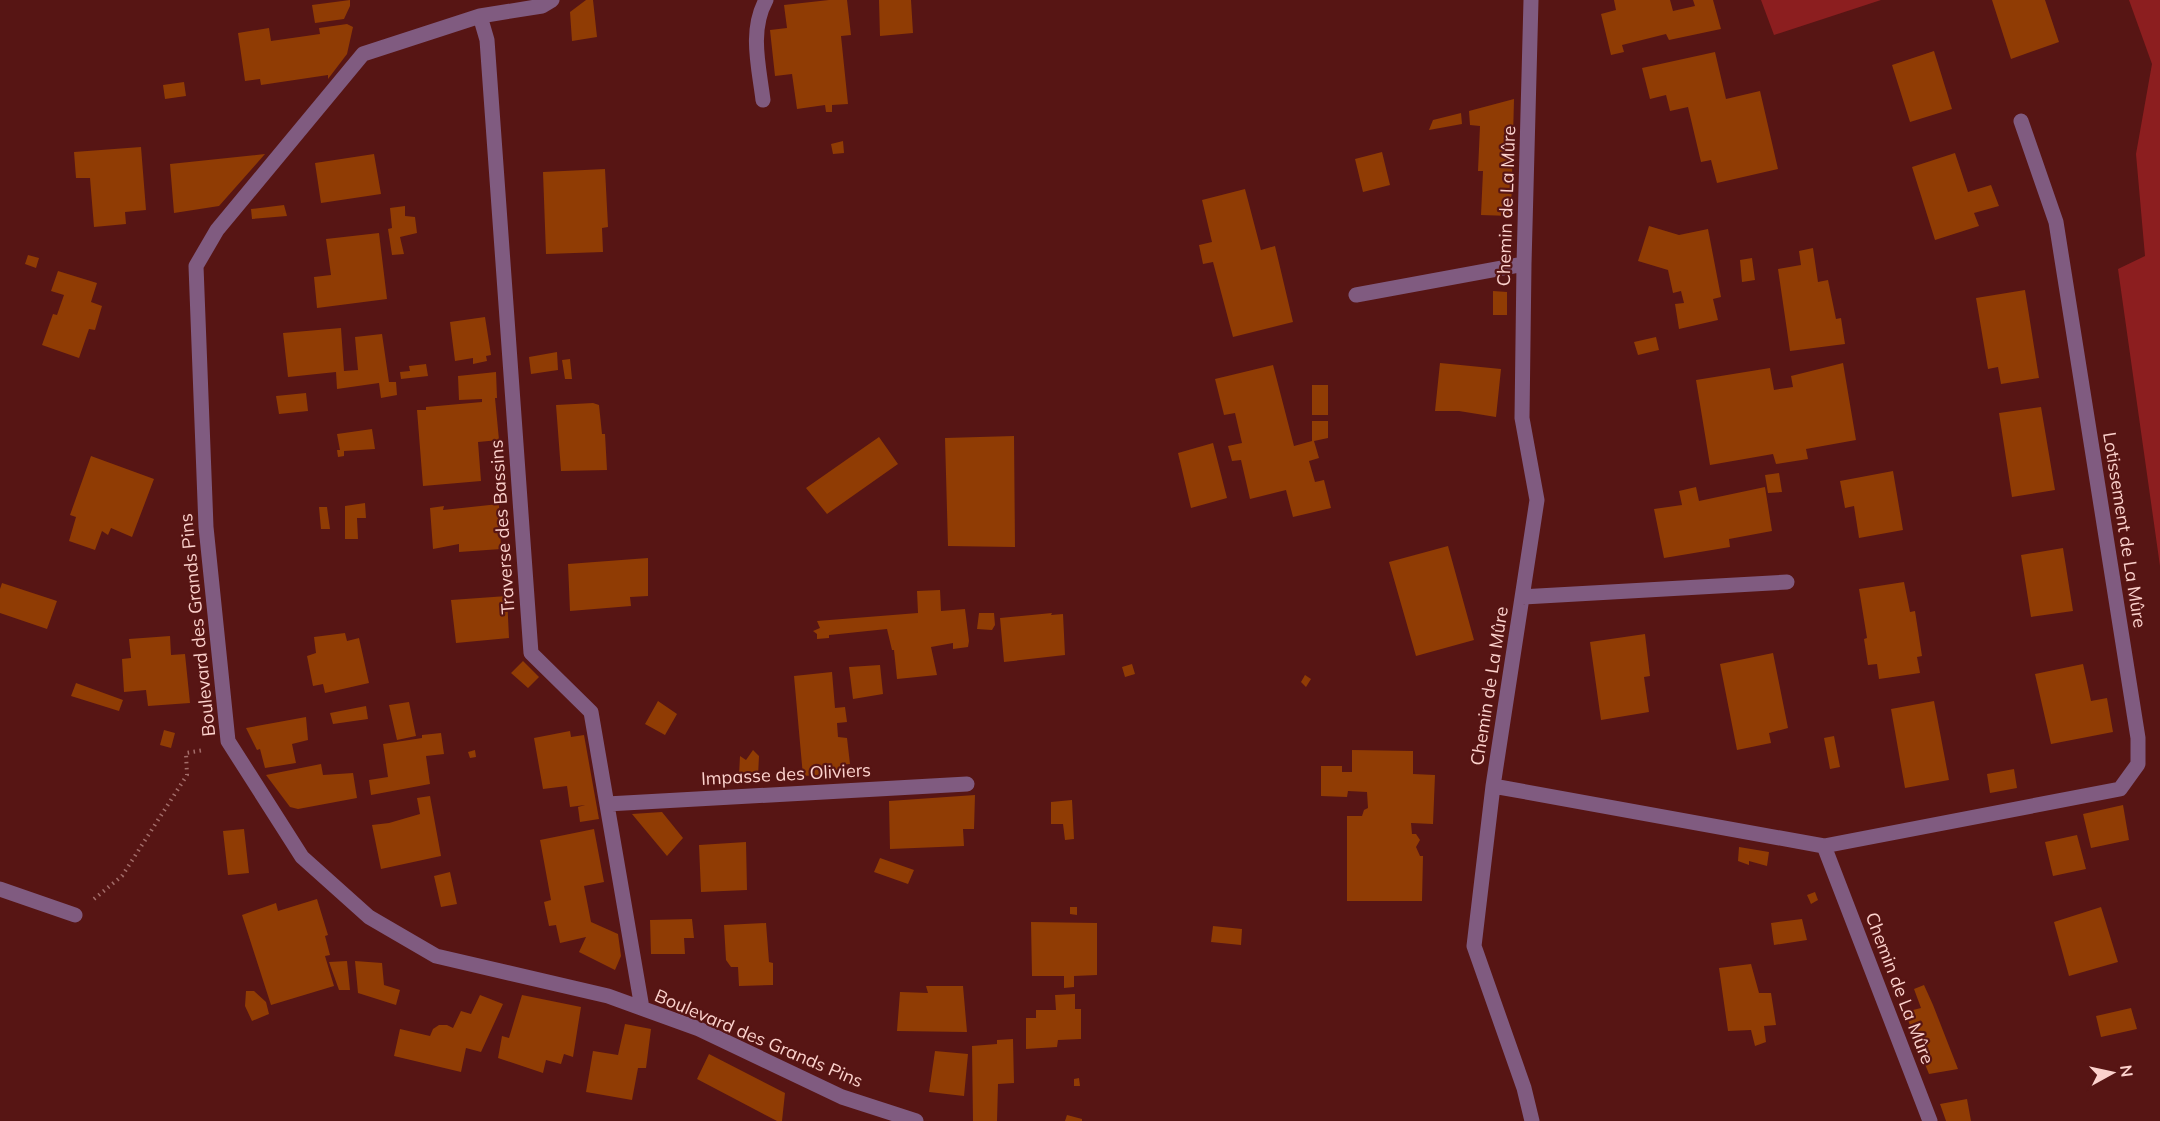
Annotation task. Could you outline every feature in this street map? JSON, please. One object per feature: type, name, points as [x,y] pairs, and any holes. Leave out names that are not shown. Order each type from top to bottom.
[{"type":"street","name":"Boulevard des Grands Pins","points":[[552,0],[542,6],[480,16],[363,54],[218,230],[196,266],[206,527],[228,741],[302,857],[369,917],[436,956],[608,996],[699,1029],[842,1097],[916,1121]]},
{"type":"street","points":[[763,100],[755,39],[766,0]]},
{"type":"street","name":"Chemin de La Mûre","points":[[1531,0],[1522,418],[1537,500],[1493,786],[1824,846],[1930,1121]]},
{"type":"street","name":"Traverse des Bassins","points":[[480,16],[487,40],[531,652],[591,712],[642,1008]]},
{"type":"street","name":"Lotissement de La Mûre","points":[[1824,846],[2120,789],[2138,764],[2138,738],[2056,222],[2021,121]]},
{"type":"street","points":[[1356,295],[1524,264]]},
{"type":"street","points":[[1522,597],[1787,582]]},
{"type":"street","name":"Impasse des Oliviers","points":[[607,804],[967,784]]},
{"type":"street","points":[[1493,786],[1474,945],[1524,1088],[1532,1121]]},
{"type":"street","points":[[0,889],[75,915]]},
{"type":"path","points":[[75,915],[123,876],[187,775],[186,753],[214,749],[228,741]]},
{"type":"shaded area","points":[[1761,0],[1881,0],[1774,35]]},
{"type":"shaded area","points":[[2129,0],[2160,0],[2160,566],[2118,269],[2145,256],[2136,154],[2152,64]]},
{"type":"building","points":[[350,0],[350,6],[344,19],[315,23],[312,5]]},
{"type":"building","points":[[586,0],[593,0],[597,37],[572,41],[570,12]]},
{"type":"building","points":[[847,0],[851,35],[841,36],[848,104],[832,105],[832,112],[826,112],[825,105],[797,109],[792,74],[775,76],[770,30],[787,28],[784,5]]},
{"type":"building","points":[[879,0],[911,0],[913,33],[880,36]]},
{"type":"building","points":[[1614,0],[1670,0],[1673,11],[1695,6],[1693,0],[1713,0],[1721,29],[1669,40],[1666,34],[1622,45],[1624,52],[1611,55],[1601,14],[1616,10]]},
{"type":"building","points":[[1992,0],[2045,0],[2059,42],[2011,59]]},
{"type":"building","points":[[347,24],[353,27],[347,54],[328,79],[328,75],[261,85],[260,79],[245,81],[238,33],[269,28],[271,41],[320,34],[319,28]]},
{"type":"building","points":[[1934,51],[1952,109],[1910,122],[1892,65]]},
{"type":"building","points":[[1715,52],[1726,99],[1760,91],[1778,169],[1717,183],[1711,160],[1701,162],[1688,107],[1670,111],[1666,95],[1650,99],[1642,68]]},
{"type":"building","points":[[184,82],[186,96],[165,99],[163,85]]},
{"type":"building","points":[[1514,99],[1511,216],[1481,215],[1483,171],[1478,171],[1480,126],[1470,125],[1469,111]]},
{"type":"building","points":[[1461,113],[1462,124],[1429,130],[1433,120]]},
{"type":"building","points":[[843,141],[844,153],[833,154],[831,144]]},
{"type":"building","points":[[141,147],[146,210],[125,212],[126,224],[94,227],[90,178],[76,178],[74,152]]},
{"type":"building","points":[[1382,152],[1390,185],[1363,192],[1355,159]]},
{"type":"building","points":[[1955,153],[1968,192],[1991,185],[1999,206],[1974,213],[1979,226],[1935,240],[1912,167]]},
{"type":"building","points":[[265,154],[219,206],[174,213],[170,164]]},
{"type":"building","points":[[374,154],[381,194],[321,203],[315,163]]},
{"type":"building","points":[[605,169],[608,227],[602,228],[603,252],[546,254],[543,172]]},
{"type":"building","points":[[1245,189],[1261,250],[1275,246],[1293,322],[1233,337],[1213,262],[1203,264],[1199,245],[1212,242],[1202,200]]},
{"type":"building","points":[[284,205],[287,216],[252,219],[251,209]]},
{"type":"building","points":[[405,206],[405,216],[415,217],[417,233],[400,237],[404,254],[392,255],[388,229],[392,228],[390,208]]},
{"type":"building","points":[[1649,226],[1679,235],[1708,229],[1721,297],[1713,299],[1718,320],[1679,329],[1675,304],[1684,303],[1681,291],[1673,293],[1668,270],[1638,261]]},
{"type":"building","points":[[379,233],[387,299],[317,308],[314,277],[331,275],[326,239]]},
{"type":"building","points":[[1813,248],[1818,282],[1828,280],[1836,319],[1841,318],[1845,344],[1790,351],[1778,269],[1801,265],[1799,251]]},
{"type":"building","points":[[28,255],[39,258],[36,268],[25,264]]},
{"type":"building","points":[[1752,258],[1755,280],[1742,282],[1740,260]]},
{"type":"building","points":[[58,271],[97,283],[91,302],[102,306],[95,330],[89,329],[79,358],[42,345],[53,314],[57,315],[64,295],[51,291]]},
{"type":"building","points":[[2025,290],[2039,378],[2001,384],[1998,367],[1988,369],[1976,298]]},
{"type":"building","points":[[1493,291],[1507,292],[1507,315],[1493,315]]},
{"type":"building","points":[[485,317],[491,355],[486,356],[487,361],[473,364],[473,358],[455,361],[450,322]]},
{"type":"building","points":[[341,328],[344,371],[358,370],[355,337],[382,334],[389,382],[396,382],[397,395],[381,398],[379,383],[337,389],[336,372],[288,377],[283,333]]},
{"type":"building","points":[[1656,337],[1659,350],[1638,355],[1634,342]]},
{"type":"building","points":[[557,352],[558,370],[531,374],[529,357]]},
{"type":"building","points":[[570,359],[572,379],[565,379],[562,360]]},
{"type":"building","points":[[1440,363],[1501,369],[1496,417],[1459,411],[1435,411]]},
{"type":"building","points":[[1843,363],[1856,440],[1806,449],[1808,459],[1776,464],[1773,454],[1710,465],[1696,380],[1770,368],[1774,390],[1793,387],[1791,376]]},
{"type":"building","points":[[426,364],[428,376],[401,379],[400,372],[410,371],[409,366]]},
{"type":"building","points":[[1273,365],[1294,446],[1312,441],[1312,421],[1328,421],[1328,438],[1314,441],[1319,458],[1309,461],[1315,482],[1324,480],[1331,508],[1293,517],[1286,490],[1250,499],[1241,460],[1232,461],[1228,446],[1242,443],[1235,413],[1224,415],[1215,379]]},
{"type":"building","points":[[496,372],[497,398],[495,398],[499,440],[478,442],[481,481],[423,486],[417,410],[426,410],[426,407],[482,402],[482,399],[459,400],[458,376]]},
{"type":"building","points":[[1312,385],[1328,385],[1328,415],[1312,415]]},
{"type":"building","points":[[306,393],[308,411],[279,414],[276,396]]},
{"type":"building","points":[[593,403],[599,405],[602,434],[605,434],[607,470],[561,471],[556,405]]},
{"type":"building","points":[[2041,407],[2055,490],[2012,497],[1999,413]]},
{"type":"building","points":[[372,429],[375,449],[344,451],[344,456],[338,457],[337,450],[340,450],[337,434]]},
{"type":"building","points":[[1014,436],[1015,547],[948,546],[945,438]]},
{"type":"building","points":[[879,437],[898,464],[827,514],[806,488]]},
{"type":"building","points":[[1213,443],[1227,498],[1191,508],[1178,453]]},
{"type":"building","points":[[91,456],[154,479],[132,537],[111,528],[108,535],[102,531],[95,550],[69,541],[76,517],[70,515]]},
{"type":"building","points":[[1893,471],[1903,530],[1859,538],[1854,506],[1845,508],[1840,481]]},
{"type":"building","points":[[1779,473],[1782,492],[1768,493],[1765,475]]},
{"type":"building","points":[[1696,487],[1699,501],[1765,487],[1772,531],[1729,539],[1730,547],[1664,558],[1654,509],[1682,505],[1679,491]]},
{"type":"building","points":[[365,503],[366,518],[357,518],[358,539],[345,539],[345,506]]},
{"type":"building","points":[[499,504],[501,549],[459,552],[459,544],[433,549],[430,508],[444,506],[443,510]]},
{"type":"building","points":[[319,507],[327,507],[330,529],[321,529]]},
{"type":"building","points":[[1448,546],[1474,640],[1416,656],[1389,562]]},
{"type":"building","points":[[2063,548],[2073,611],[2031,617],[2021,555]]},
{"type":"building","points":[[648,558],[648,596],[630,597],[631,606],[570,611],[568,564]]},
{"type":"building","points":[[1904,582],[1910,612],[1915,611],[1922,656],[1917,657],[1920,673],[1879,679],[1877,664],[1868,665],[1864,639],[1867,638],[1859,589]]},
{"type":"building","points":[[2,583],[57,601],[47,629],[0,613]]},
{"type":"building","points":[[940,590],[941,611],[965,609],[969,641],[968,647],[953,649],[953,643],[931,647],[937,675],[897,679],[894,650],[892,650],[887,629],[829,635],[829,638],[817,639],[817,634],[813,631],[820,628],[817,621],[918,613],[917,591]]},
{"type":"building","points":[[507,596],[509,638],[456,643],[451,600]]},
{"type":"building","points":[[979,613],[994,613],[995,625],[992,630],[977,629]]},
{"type":"building","points":[[1052,613],[1051,615],[1063,614],[1065,655],[1004,662],[1000,618]]},
{"type":"building","points":[[345,633],[347,641],[359,638],[369,683],[325,693],[323,684],[313,686],[307,656],[316,653],[314,637]]},
{"type":"building","points":[[1645,634],[1650,676],[1644,677],[1649,712],[1601,720],[1590,642]]},
{"type":"building","points":[[170,636],[171,655],[185,654],[190,703],[148,706],[146,690],[124,692],[122,659],[131,658],[129,639]]},
{"type":"building","points":[[1773,653],[1788,728],[1769,733],[1771,743],[1737,750],[1720,664]]},
{"type":"building","points":[[523,661],[539,677],[528,688],[511,673]]},
{"type":"building","points":[[1132,664],[1135,674],[1125,677],[1122,667]]},
{"type":"building","points":[[2083,664],[2091,701],[2107,698],[2113,732],[2051,744],[2035,674]]},
{"type":"building","points":[[880,665],[883,694],[853,699],[849,667]]},
{"type":"building","points":[[832,672],[835,708],[845,707],[847,722],[837,723],[838,737],[847,738],[850,764],[840,765],[841,773],[803,776],[794,676]]},
{"type":"building","points":[[1305,675],[1311,679],[1306,687],[1301,682]]},
{"type":"building","points":[[76,683],[123,700],[119,711],[71,696]]},
{"type":"building","points":[[658,701],[677,714],[665,735],[645,724]]},
{"type":"building","points":[[1934,701],[1949,780],[1905,788],[1891,709]]},
{"type":"building","points":[[409,702],[416,736],[397,740],[389,705]]},
{"type":"building","points":[[366,706],[368,719],[333,724],[330,713]]},
{"type":"building","points":[[306,717],[308,740],[292,744],[296,763],[265,768],[260,749],[257,750],[246,728]]},
{"type":"building","points":[[164,730],[175,733],[171,748],[160,745]]},
{"type":"building","points":[[570,731],[571,737],[584,735],[599,819],[580,822],[578,807],[585,805],[570,807],[567,786],[543,789],[534,738]]},
{"type":"building","points":[[441,733],[444,754],[426,756],[430,784],[371,795],[369,780],[388,777],[383,744]]},
{"type":"building","points":[[1834,736],[1840,767],[1830,769],[1824,738]]},
{"type":"building","points":[[475,750],[476,757],[470,758],[468,752]]},
{"type":"building","points":[[753,750],[759,756],[758,776],[739,776],[740,756],[746,760]]},
{"type":"building","points":[[1352,750],[1413,751],[1413,774],[1435,775],[1433,824],[1411,823],[1412,834],[1416,834],[1420,840],[1416,847],[1420,856],[1423,856],[1422,901],[1347,901],[1347,816],[1362,816],[1364,810],[1368,808],[1367,792],[1348,791],[1347,797],[1321,796],[1321,766],[1342,766],[1342,772],[1352,772]]},
{"type":"building","points":[[321,764],[323,775],[353,773],[357,798],[298,809],[290,807],[266,775]]},
{"type":"building","points":[[2014,769],[2017,788],[1990,793],[1987,774]]},
{"type":"building","points":[[975,795],[974,829],[963,829],[964,846],[890,849],[889,801]]},
{"type":"building","points":[[430,796],[441,856],[381,869],[372,825],[389,823],[420,814],[417,798]]},
{"type":"building","points":[[1072,800],[1074,839],[1065,840],[1063,824],[1051,824],[1051,802]]},
{"type":"building","points":[[2123,805],[2129,840],[2091,848],[2083,814]]},
{"type":"building","points":[[662,812],[683,838],[667,856],[632,814]]},
{"type":"building","points":[[244,829],[249,873],[228,875],[223,831]]},
{"type":"building","points":[[594,829],[604,882],[584,886],[591,922],[618,934],[621,956],[615,970],[579,952],[586,937],[560,943],[556,925],[549,926],[544,902],[551,900],[540,840]]},
{"type":"building","points":[[2077,835],[2086,869],[2053,876],[2045,842]]},
{"type":"building","points":[[746,842],[747,890],[701,892],[699,845]]},
{"type":"building","points":[[1739,847],[1769,852],[1767,866],[1749,861],[1749,865],[1738,861]]},
{"type":"building","points":[[880,858],[914,870],[908,884],[874,872]]},
{"type":"building","points":[[450,872],[457,904],[441,907],[434,876]]},
{"type":"building","points":[[1815,892],[1818,900],[1811,904],[1807,895]]},
{"type":"building","points":[[317,899],[328,935],[325,936],[330,955],[325,956],[334,986],[271,1005],[242,915],[276,903],[278,911]]},
{"type":"building","points":[[1070,907],[1077,907],[1077,915],[1070,914]]},
{"type":"building","points":[[2101,907],[2118,962],[2069,976],[2054,922]]},
{"type":"building","points":[[692,919],[694,938],[684,938],[685,954],[651,954],[650,920]]},
{"type":"building","points":[[1802,919],[1807,940],[1774,945],[1771,923]]},
{"type":"building","points":[[1031,922],[1097,923],[1097,975],[1074,976],[1074,987],[1064,988],[1064,976],[1032,976]]},
{"type":"building","points":[[766,923],[769,962],[773,963],[773,985],[739,986],[738,967],[731,967],[726,960],[724,925]]},
{"type":"building","points":[[1213,926],[1242,929],[1241,945],[1211,942]]},
{"type":"building","points":[[347,961],[350,990],[339,990],[329,962]]},
{"type":"building","points":[[355,961],[382,963],[384,985],[400,990],[396,1005],[358,993]]},
{"type":"building","points":[[1751,964],[1759,993],[1771,993],[1776,1025],[1764,1026],[1766,1042],[1755,1046],[1751,1030],[1728,1031],[1719,968]]},
{"type":"building","points":[[1924,985],[1958,1069],[1929,1074],[1920,1052],[1905,1012],[1921,1008],[1914,989]]},
{"type":"building","points":[[926,986],[963,986],[967,1032],[897,1031],[900,992],[928,993]]},
{"type":"building","points":[[246,991],[254,991],[266,1002],[269,1014],[252,1021],[245,1006]]},
{"type":"building","points":[[1075,994],[1075,1009],[1081,1009],[1081,1039],[1058,1040],[1057,1047],[1026,1049],[1026,1018],[1036,1018],[1036,1010],[1056,1010],[1055,995]]},
{"type":"building","points":[[480,995],[503,1004],[481,1052],[466,1048],[461,1072],[394,1056],[400,1029],[430,1036],[433,1029],[439,1025],[453,1028],[461,1011],[471,1014]]},
{"type":"building","points":[[522,995],[581,1007],[573,1057],[564,1054],[561,1064],[546,1060],[543,1073],[498,1058],[502,1036],[509,1038]]},
{"type":"building","points":[[2131,1008],[2137,1029],[2101,1037],[2096,1016]]},
{"type":"building","points":[[625,1024],[651,1029],[646,1068],[638,1068],[632,1100],[586,1092],[593,1051],[618,1055]]},
{"type":"building","points":[[1013,1039],[1014,1083],[998,1084],[997,1121],[973,1121],[972,1046],[997,1044],[997,1040]]},
{"type":"building","points":[[935,1051],[968,1054],[964,1096],[929,1092]]},
{"type":"building","points":[[709,1054],[785,1093],[782,1121],[777,1121],[697,1079]]},
{"type":"building","points":[[1079,1078],[1080,1086],[1074,1086],[1074,1079]]},
{"type":"building","points":[[1967,1099],[1971,1121],[1946,1121],[1940,1104]]},
{"type":"building","points":[[1067,1115],[1082,1119],[1082,1121],[1065,1121]]}]
